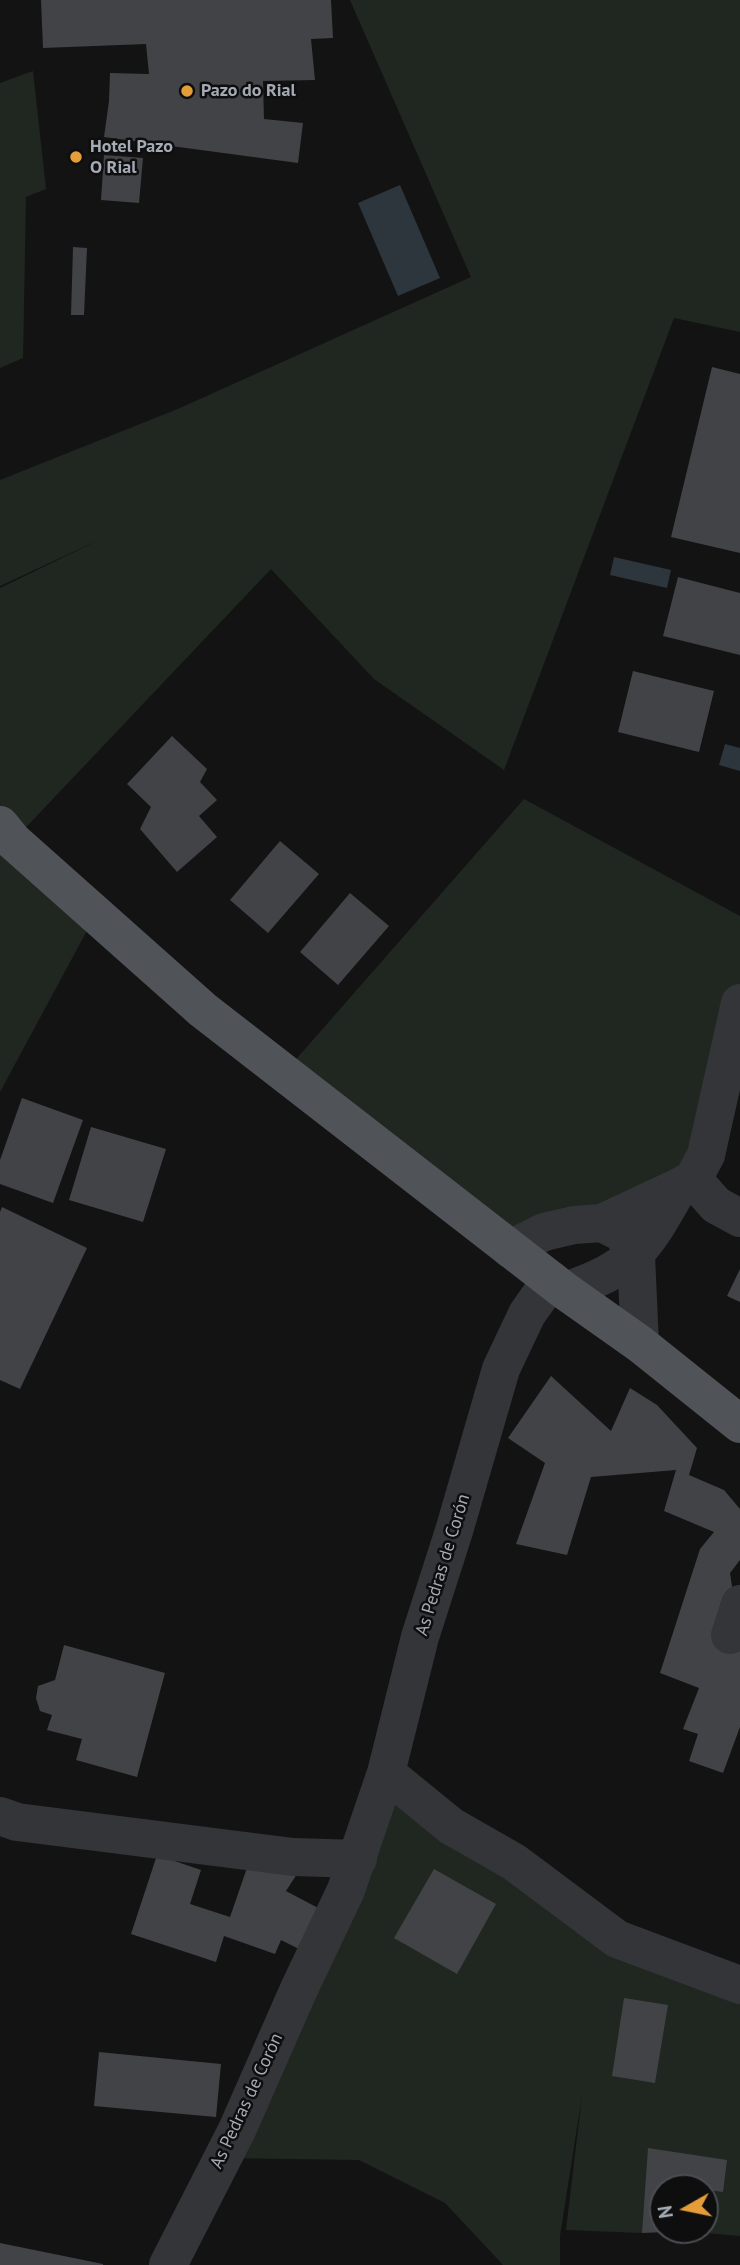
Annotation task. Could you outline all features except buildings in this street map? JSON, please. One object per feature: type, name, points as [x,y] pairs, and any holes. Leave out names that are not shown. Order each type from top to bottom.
[{"type":"main road","points":[[0,825],[13,841],[203,1010],[558,1286],[640,1344],[740,1423]]},
{"type":"street","points":[[558,1286],[598,1280],[636,1255],[706,1155],[740,1003]]},
{"type":"street","points":[[510,1249],[544,1232],[574,1225],[602,1223],[686,1183]]},
{"type":"street","points":[[686,1183],[716,1205],[740,1218]]},
{"type":"street","points":[[602,1223],[622,1233],[636,1255],[640,1344]]},
{"type":"street","name":"As Pedras de Corón","points":[[168,2265],[237,2130],[346,1890],[386,1773],[420,1637],[501,1369],[527,1314],[558,1286]]},
{"type":"street","points":[[386,1773],[452,1826],[514,1862],[617,1939],[740,1985]]},
{"type":"street","points":[[0,1816],[17,1822],[293,1857],[358,1859]]},
{"type":"shaded area","points":[[350,0],[740,0],[740,332],[674,318],[504,770],[374,679],[271,569],[13,841],[96,914],[0,1092],[0,588],[103,538],[0,586],[0,480],[180,408],[471,277]]},
{"type":"shaded area","points":[[33,71],[46,189],[26,197],[23,358],[0,368],[0,83]]},
{"type":"shaded area","points":[[400,185],[440,278],[398,296],[358,203]]},
{"type":"shaded area","points":[[614,557],[671,570],[667,588],[610,575]]},
{"type":"shaded area","points":[[725,744],[740,748],[740,771],[719,765]]},
{"type":"shaded area","points":[[524,799],[740,916],[740,1003],[706,1155],[510,1249],[284,1073]]},
{"type":"shaded area","points":[[386,1773],[545,1886],[740,1984],[740,2236],[719,2234],[719,2174],[649,2174],[649,2233],[566,2230],[582,2096],[560,2236],[560,2265],[503,2265],[445,2203],[359,2160],[222,2158]]},
{"type":"place","name":"Pazo do Rial","points":[[187,91]]},
{"type":"place","name":"Hotel Pazo O Rial","points":[[76,157]]}]
